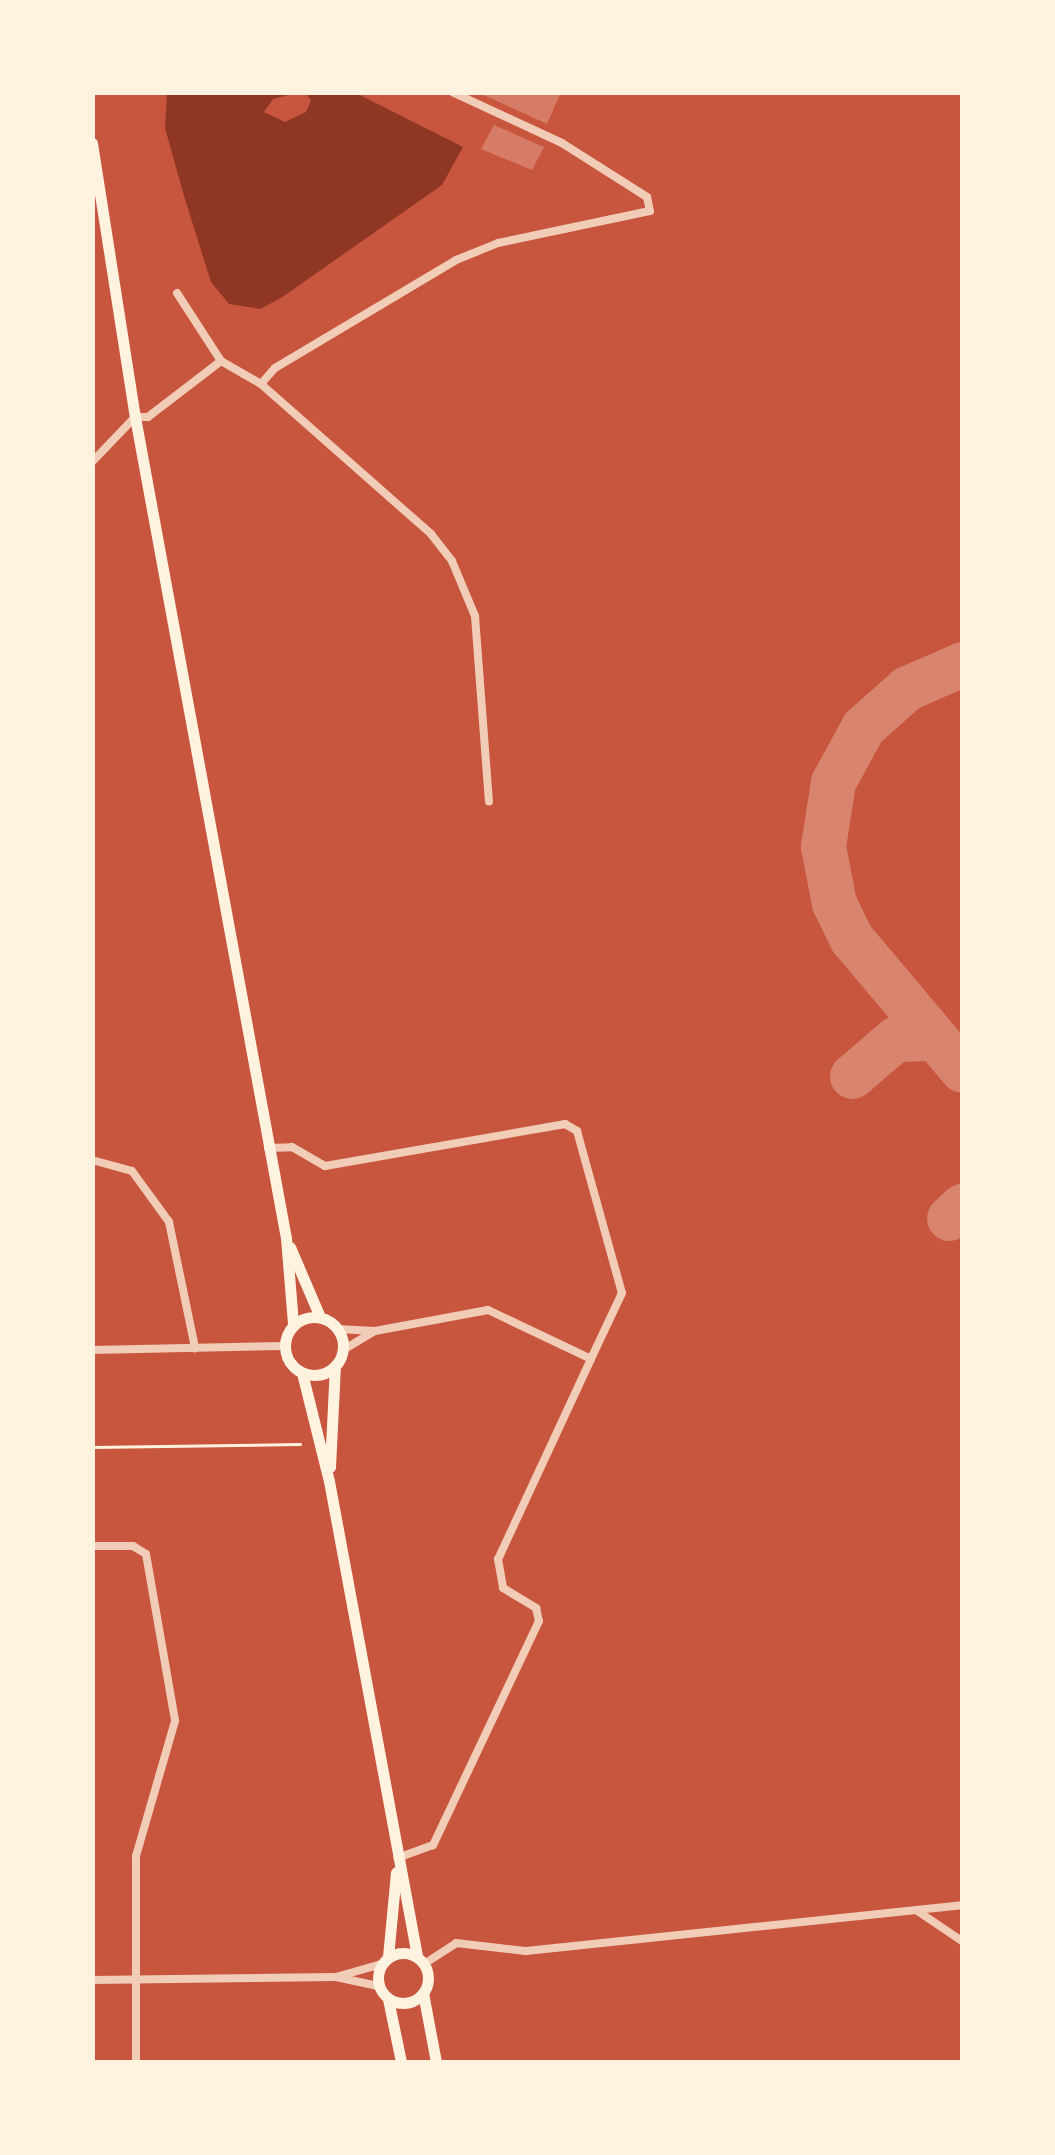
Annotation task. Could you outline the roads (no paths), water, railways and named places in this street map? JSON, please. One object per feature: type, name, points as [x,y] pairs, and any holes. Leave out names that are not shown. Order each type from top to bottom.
[{"type":"main road","points":[[92,143],[135,417],[286,1238],[293,1324],[284,1346],[302,1373],[330,1480],[436,2062]]},
{"type":"main road","points":[[286,1238],[320,1317],[338,1329],[343,1350],[335,1366],[330,1480]]},
{"type":"main road","points":[[293,1324],[320,1317]]},
{"type":"main road","points":[[302,1373],[319,1374],[335,1366]]},
{"type":"main road","points":[[397,1858],[385,1961],[378,1986],[388,1999],[400,2062]]},
{"type":"main road","points":[[385,1961],[420,1961]]},
{"type":"main road","points":[[388,1999],[411,2002],[424,1993]]},
{"type":"street","points":[[261,384],[275,368],[456,260],[498,244],[650,211],[647,196],[562,143],[452,92]]},
{"type":"street","points":[[177,294],[220,362],[261,384],[431,534],[452,561],[476,616],[489,801]]},
{"type":"street","points":[[92,462],[135,417],[148,416],[220,362]]},
{"type":"street","points":[[268,1148],[292,1147],[325,1166],[566,1124],[577,1131],[622,1293],[498,1559],[503,1588],[536,1608],[539,1621],[433,1846],[397,1858]]},
{"type":"street","points":[[92,1160],[132,1171],[169,1222],[196,1348]]},
{"type":"street","points":[[338,1329],[375,1331],[488,1310],[591,1358]]},
{"type":"street","points":[[343,1350],[375,1331]]},
{"type":"street","points":[[92,1350],[284,1346]]},
{"type":"street","points":[[92,1546],[133,1546],[146,1554],[174,1709],[167,1762],[136,1856],[136,2062]]},
{"type":"street","points":[[420,1961],[456,1943],[526,1951],[962,1905]]},
{"type":"street","points":[[916,1910],[962,1941]]},
{"type":"street","points":[[336,1976],[385,1961]]},
{"type":"street","points":[[92,1980],[336,1976],[378,1986]]}]
